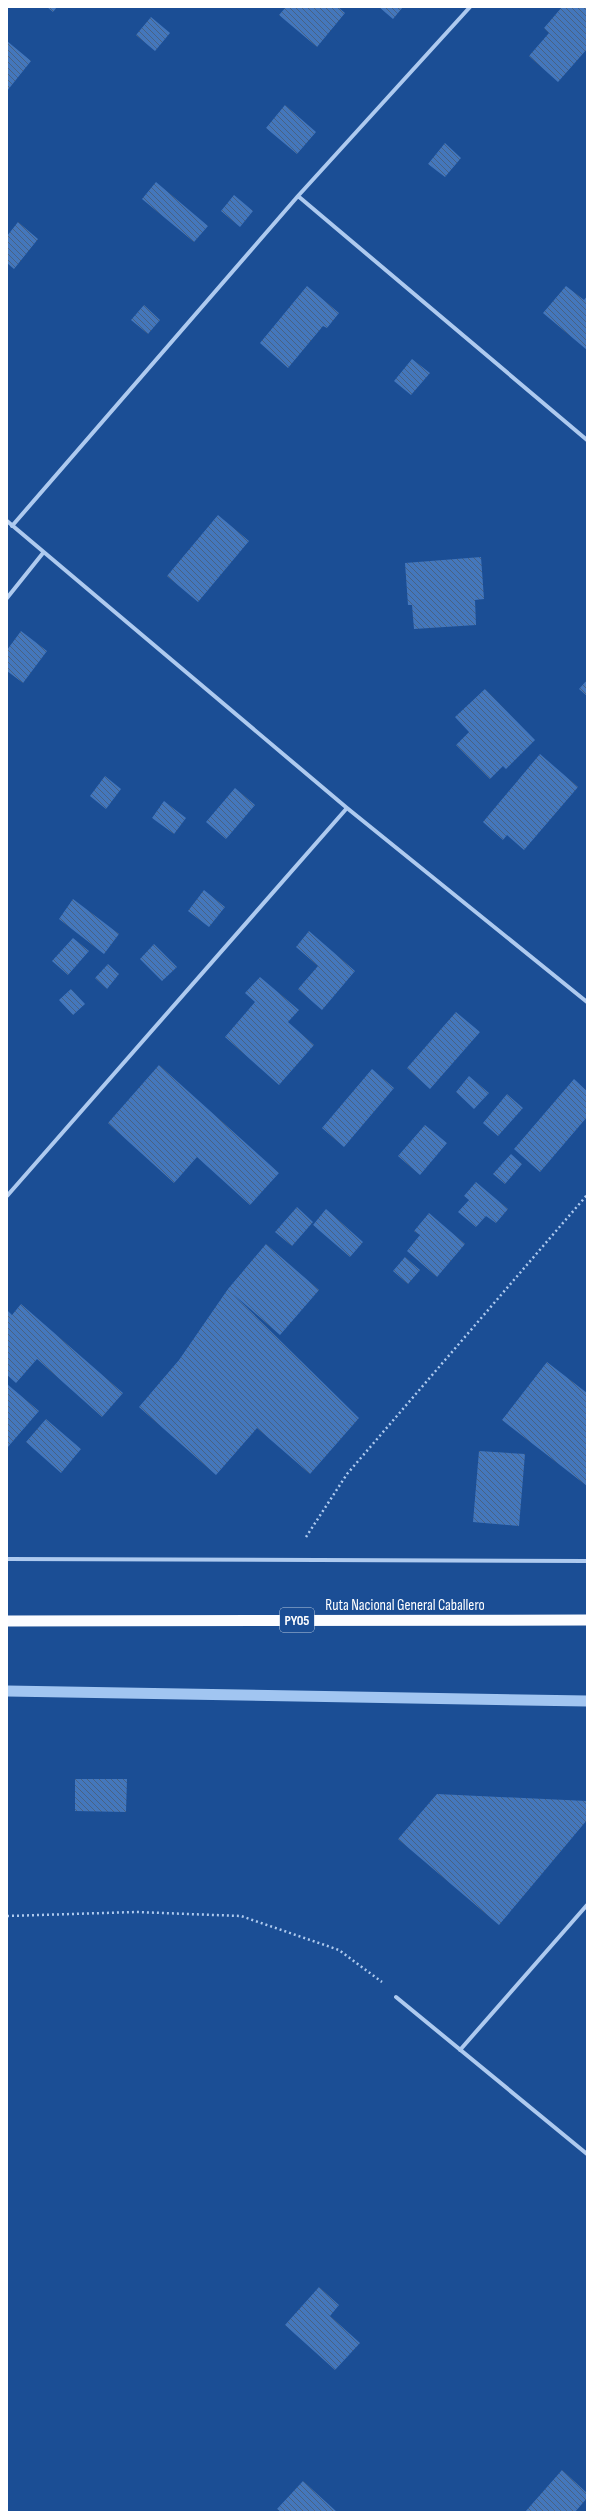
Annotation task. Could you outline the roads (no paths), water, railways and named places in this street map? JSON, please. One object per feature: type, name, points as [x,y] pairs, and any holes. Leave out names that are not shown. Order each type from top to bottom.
[{"type":"highway","name":"Ruta Nacional General Caballero","points":[[7,1621],[587,1620]]},
{"type":"street","points":[[12,526],[298,196],[470,7]]},
{"type":"street","points":[[298,196],[587,440]]},
{"type":"street","points":[[7,521],[346,808],[587,1002]]},
{"type":"street","points":[[7,598],[43,552]]},
{"type":"street","points":[[7,1196],[346,808]]},
{"type":"street","points":[[7,1558],[290,1561],[587,1561]]},
{"type":"street","points":[[460,2050],[587,1905]]},
{"type":"street","points":[[396,1997],[587,2154]]},
{"type":"waterway","points":[[7,1691],[587,1701]]}]
